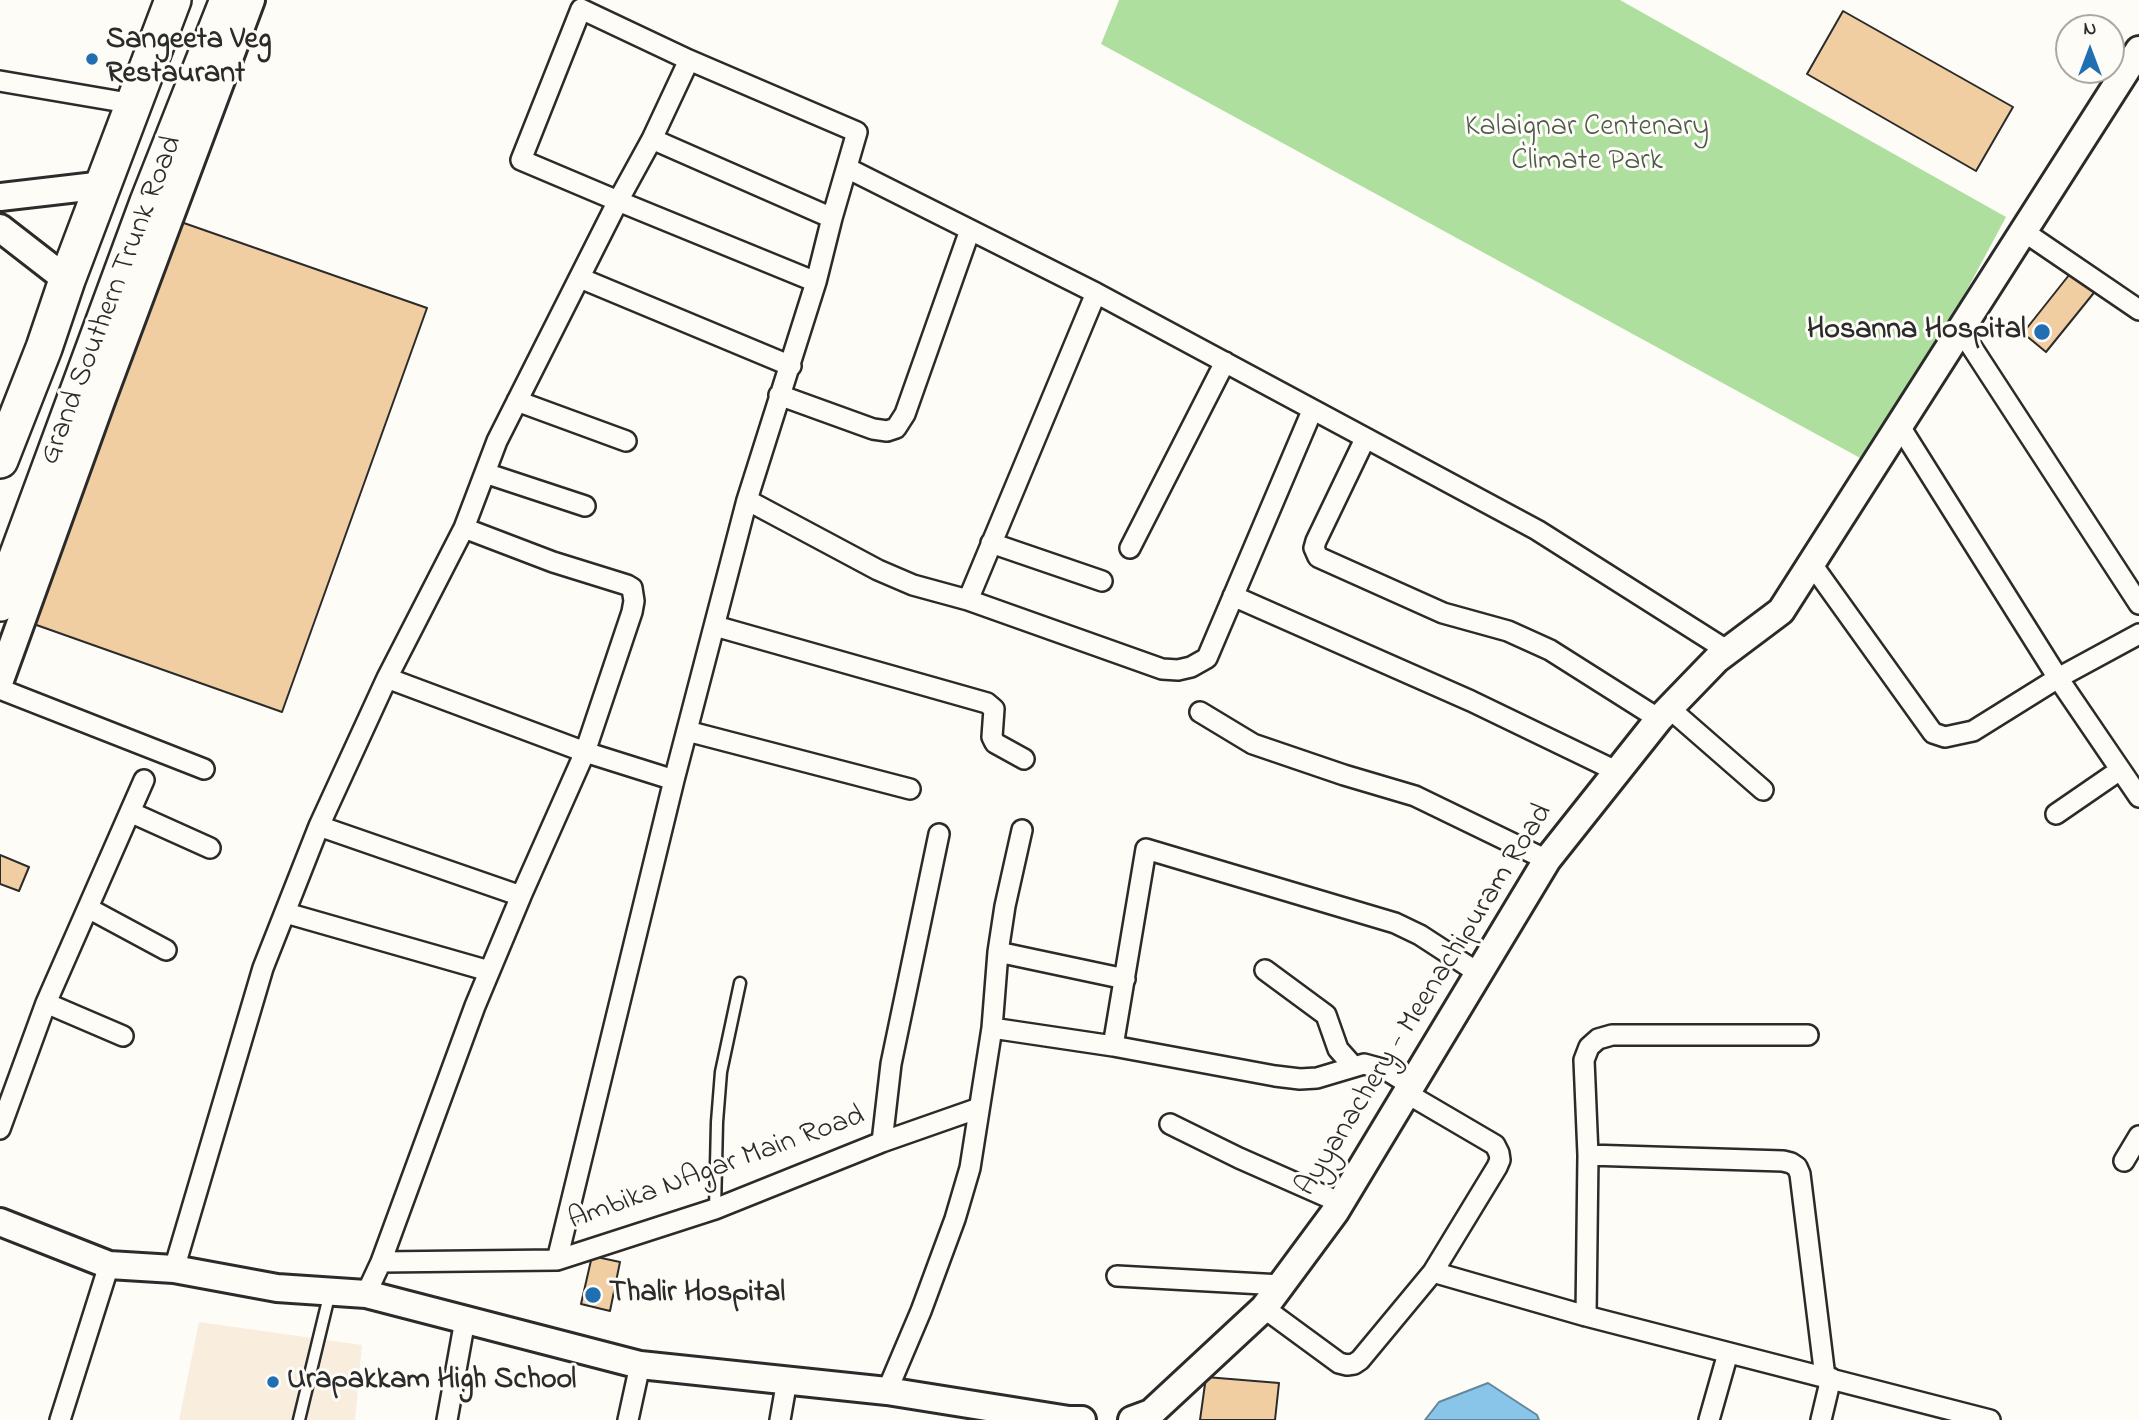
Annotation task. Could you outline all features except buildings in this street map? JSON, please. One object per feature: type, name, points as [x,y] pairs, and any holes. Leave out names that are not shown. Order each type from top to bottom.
[{"type":"highway","name":"Grand Southern Trunk Road","points":[[0,460],[173,0]]},
{"type":"highway","name":"Grand Southern Trunk Road","points":[[0,603],[148,202],[228,0]]},
{"type":"street","points":[[0,680],[251,0]]},
{"type":"street","points":[[557,1260],[674,780],[747,500],[816,282],[856,132],[689,60],[581,9],[521,160],[816,282]]},
{"type":"street","name":"Ayyanachery - Meenachipuram Road","points":[[1132,1420],[1139,1420],[1151,1413],[1264,1308],[1340,1203],[1547,860],[1664,713],[1717,659],[1781,611],[2139,50]]},
{"type":"street","points":[[174,1269],[263,968],[319,826],[387,678],[464,528],[497,441],[652,139],[689,60]]},
{"type":"street","points":[[0,81],[134,104]]},
{"type":"street","points":[[652,139],[832,218]]},
{"type":"street","points":[[847,169],[1096,293],[1538,530],[1728,651]]},
{"type":"street","points":[[0,197],[104,185]]},
{"type":"street","points":[[0,228],[67,280]]},
{"type":"street","points":[[779,395],[873,429],[887,431],[896,428],[905,414],[970,230]]},
{"type":"street","points":[[2023,231],[2139,310]]},
{"type":"street","points":[[580,278],[791,366]]},
{"type":"street","points":[[968,600],[1096,293]]},
{"type":"street","points":[[1960,329],[2138,599]]},
{"type":"street","points":[[1130,548],[1225,362]]},
{"type":"street","points":[[517,401],[626,441]]},
{"type":"street","points":[[747,500],[878,570],[913,584],[968,600],[1162,670],[1178,670],[1191,667],[1207,658],[1312,411]]},
{"type":"street","points":[[1899,425],[2058,678],[2139,797]]},
{"type":"street","points":[[1365,439],[1316,541],[1314,548],[1318,557],[1443,613],[1508,631],[1550,650],[1664,713],[1763,790]]},
{"type":"street","points":[[485,473],[585,506]]},
{"type":"street","points":[[366,1294],[381,1262],[489,971],[585,752],[634,601],[632,587],[627,584],[553,562],[464,528]]},
{"type":"street","points":[[991,543],[1102,581]]},
{"type":"street","points":[[1811,563],[1933,733],[1945,737],[1973,731],[2058,678],[2139,634]]},
{"type":"street","points":[[1233,596],[1471,701],[1616,771]]},
{"type":"street","points":[[715,626],[987,703],[994,709],[992,740],[1024,759]]},
{"type":"street","points":[[387,678],[585,752],[674,780]]},
{"type":"street","points":[[0,689],[204,769]]},
{"type":"street","points":[[1200,712],[1253,744],[1415,796],[1547,860]]},
{"type":"street","points":[[687,731],[910,789]]},
{"type":"street","points":[[2056,814],[2120,770]]},
{"type":"street","points":[[0,1129],[46,1003],[144,780]]},
{"type":"street","points":[[130,812],[210,848]]},
{"type":"street","points":[[319,826],[521,896]]},
{"type":"street","points":[[887,1391],[921,1311],[955,1219],[970,1168],[992,1028],[1005,906],[1022,830]]},
{"type":"street","points":[[882,1142],[891,1064],[939,834]]},
{"type":"street","points":[[1113,1046],[1146,849],[1395,923],[1420,935],[1479,974]]},
{"type":"street","points":[[88,908],[166,950]]},
{"type":"street","points":[[286,914],[489,971]]},
{"type":"street","points":[[998,952],[1125,979]]},
{"type":"street","points":[[1265,970],[1326,1015],[1338,1049],[1354,1067]]},
{"type":"street","points":[[46,1003],[123,1035]]},
{"type":"street","points":[[992,1028],[1300,1079],[1317,1078],[1364,1065],[1374,1066],[1386,1070],[1410,1090],[1495,1146],[1500,1160],[1497,1167],[1433,1272],[1360,1360],[1348,1365],[1339,1363],[1264,1308]]},
{"type":"street","points":[[1586,1316],[1588,1155],[1584,1060],[1589,1046],[1598,1039],[1612,1035],[1808,1035]]},
{"type":"street","name":"Ambika NAgar Main Road","points":[[381,1262],[557,1260],[715,1209],[882,1142],[979,1108]]},
{"type":"street","points":[[1170,1124],[1340,1203]]},
{"type":"street","points":[[2124,1161],[2139,1136]]},
{"type":"street","points":[[1588,1155],[1783,1161],[1797,1167],[1828,1378],[1821,1420]]},
{"type":"street","points":[[0,1222],[109,1265],[174,1269],[277,1288],[366,1294],[640,1365],[887,1391],[1082,1420]]},
{"type":"street","points":[[60,1420],[109,1265]]},
{"type":"street","points":[[1433,1272],[1586,1316],[1990,1420]]},
{"type":"street","points":[[1117,1276],[1281,1285]]},
{"type":"street","points":[[447,1420],[465,1320]]},
{"type":"street","points":[[1709,1420],[1728,1353]]},
{"type":"street","points":[[628,1420],[640,1365]]},
{"type":"street","points":[[780,1420],[787,1380]]},
{"type":"lane","points":[[715,1209],[717,1122],[722,1072],[740,983]]},
{"type":"lane","points":[[299,1420],[330,1292]]},
{"type":"shaded area","name":"Urapakkam High School","points":[[199,1322],[362,1345],[355,1420],[179,1420]]},
{"type":"green space","name":"Kalaignar Centenary Climate Park","points":[[1119,0],[1620,0],[2006,217],[1873,465],[1101,44]]},
{"type":"water","points":[[1488,1383],[1537,1415],[1539,1420],[1425,1420],[1439,1402]]},
{"type":"place","name":"Sangeeta Veg Restaurant","points":[[92,59]]},
{"type":"place","name":"Hosanna Hospital","points":[[2042,332]]},
{"type":"place","name":"Thalir Hospital","points":[[593,1295]]},
{"type":"place","name":"Urapakkam High School","points":[[273,1382]]}]
